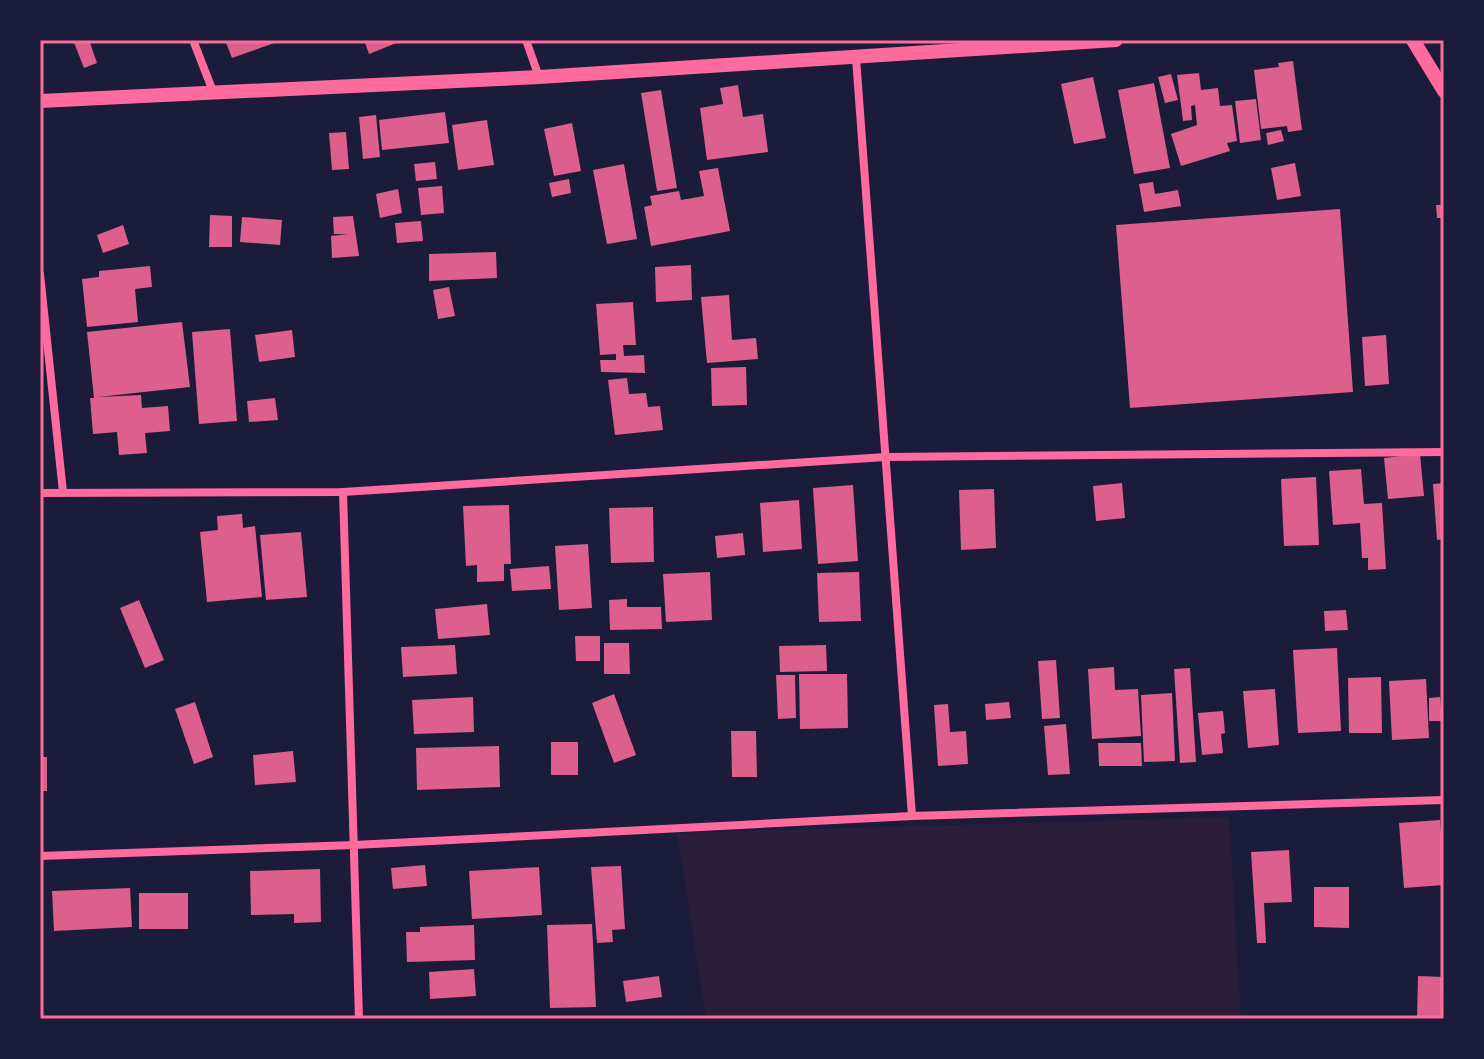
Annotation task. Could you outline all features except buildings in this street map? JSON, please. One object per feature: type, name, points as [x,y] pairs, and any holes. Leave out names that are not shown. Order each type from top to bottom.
[{"type":"street","points":[[193,40],[214,94]]},
{"type":"street","points":[[526,40],[539,77]]},
{"type":"street","points":[[40,101],[539,77],[1116,40]]},
{"type":"street","points":[[1413,40],[1444,91]]},
{"type":"street","points":[[856,58],[912,816]]},
{"type":"street","points":[[40,274],[63,492]]},
{"type":"street","points":[[40,493],[343,492],[886,457],[1444,452]]},
{"type":"street","points":[[343,492],[359,1019]]},
{"type":"street","points":[[40,856],[354,845],[912,816],[1444,800]]},
{"type":"shaded area","points":[[1229,817],[1241,1019],[706,1019],[677,833]]}]
